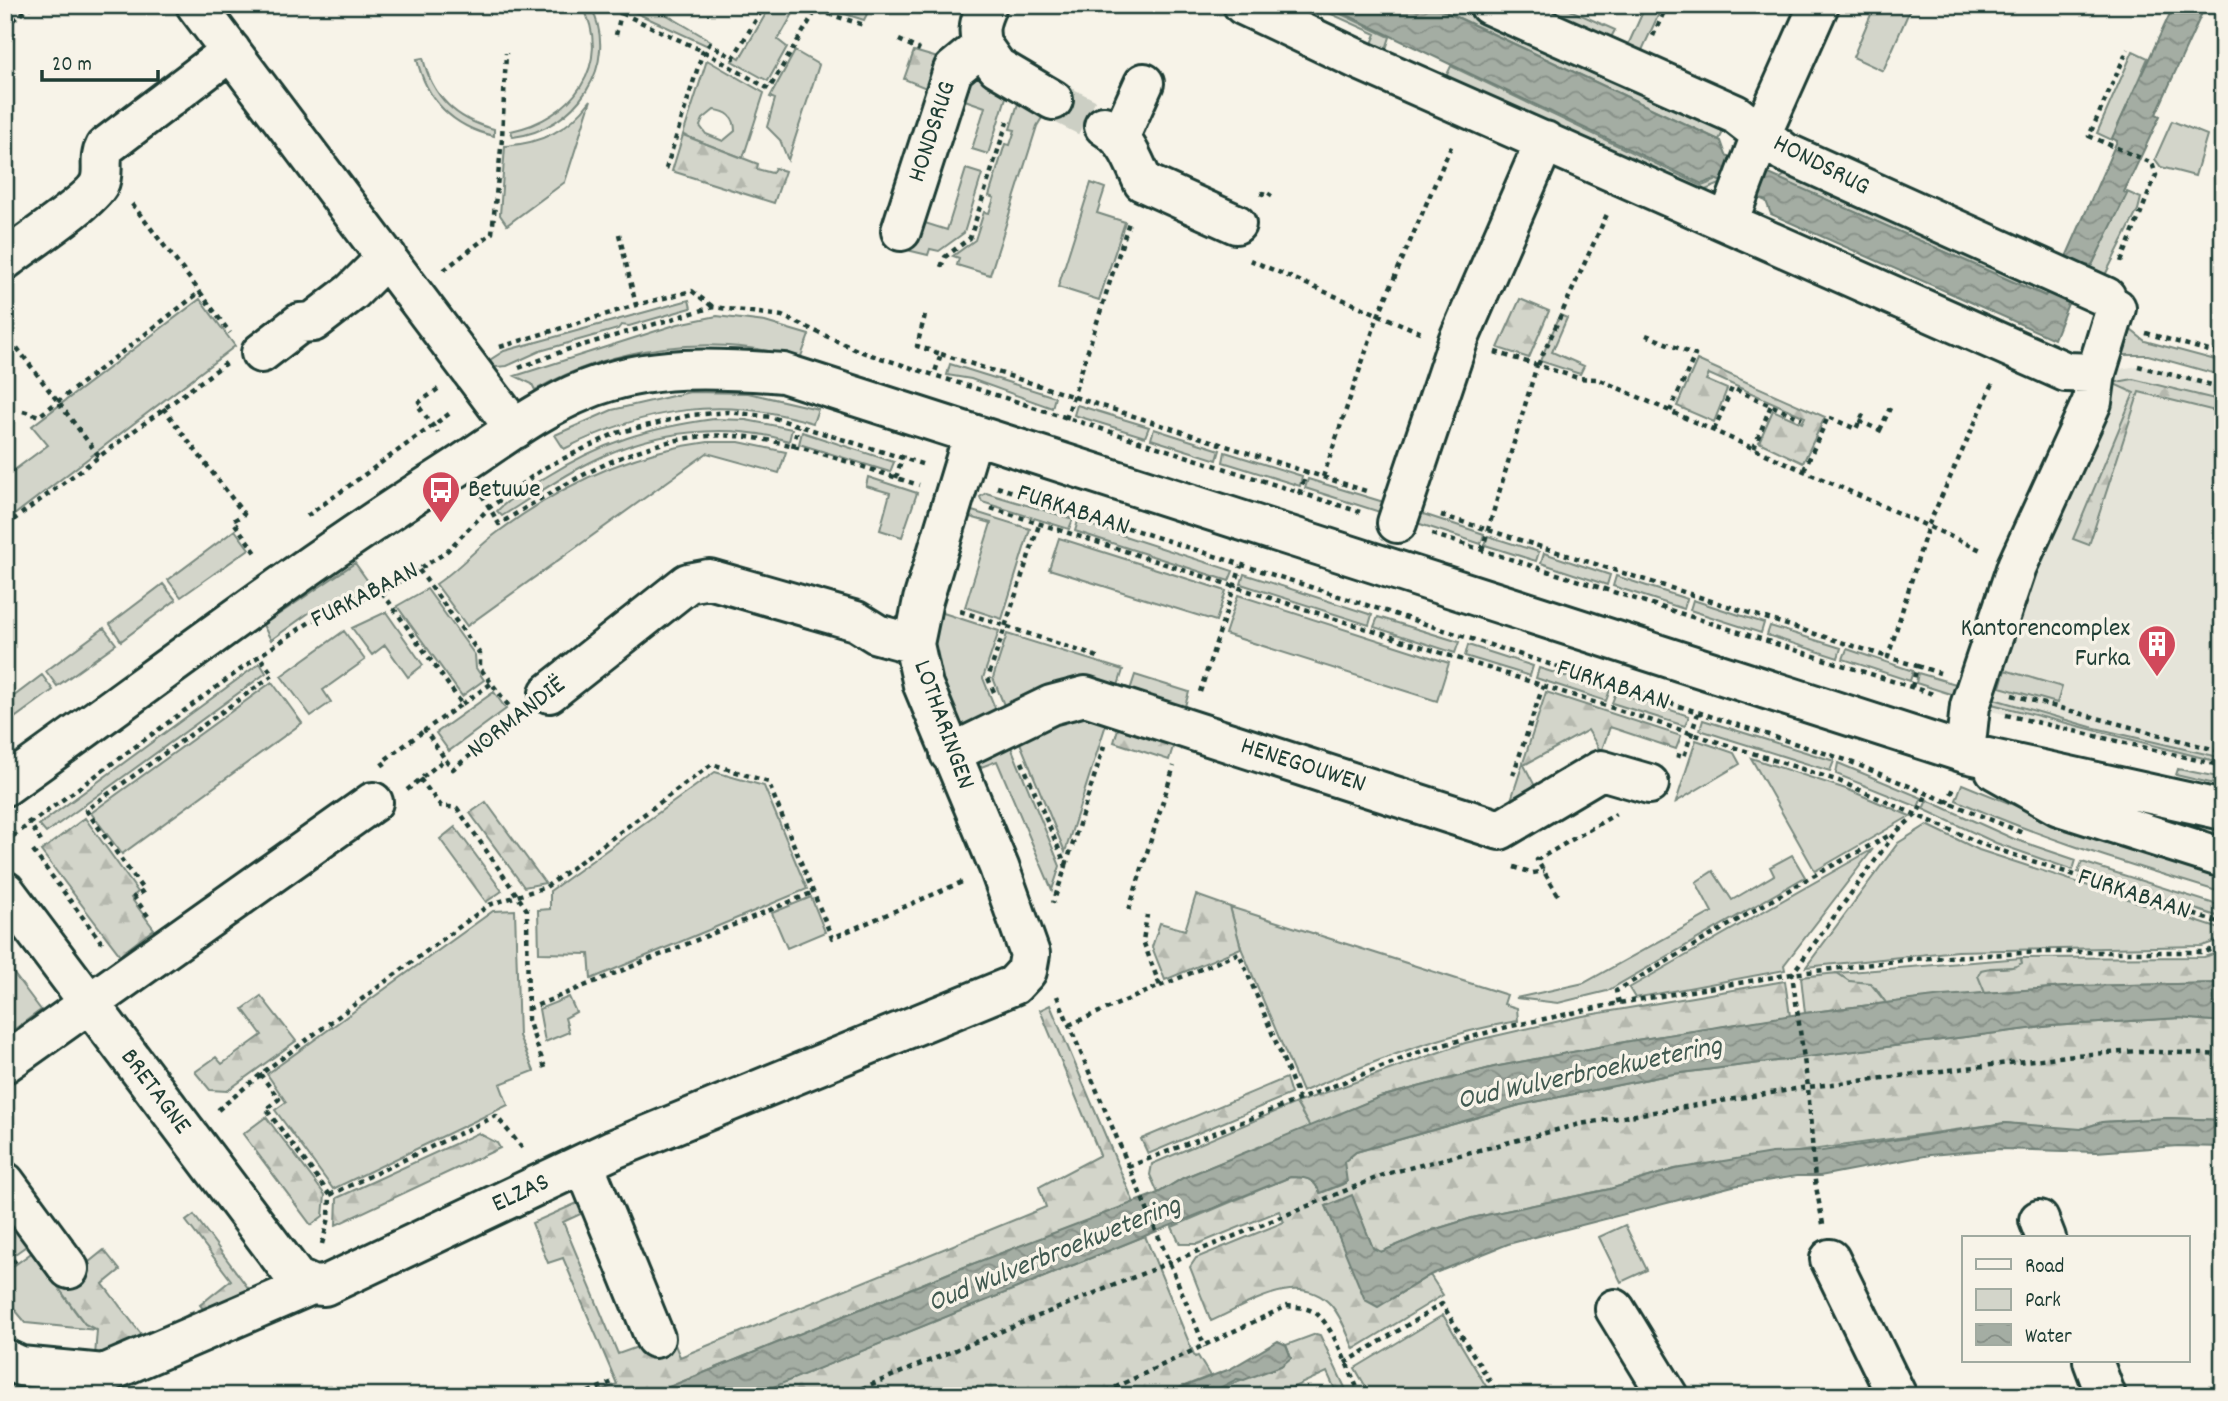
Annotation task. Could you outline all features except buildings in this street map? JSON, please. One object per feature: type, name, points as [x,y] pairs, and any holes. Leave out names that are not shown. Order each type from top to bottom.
[{"type":"street","points":[[196,5],[515,429]]},
{"type":"street","points":[[982,46],[979,26],[987,5]]},
{"type":"street","points":[[1243,5],[1467,108],[1624,176],[1731,214],[2066,372],[2096,373]]},
{"type":"street","name":"HONDSRUG","points":[[1489,5],[1734,114],[1758,142],[2046,268],[2104,298]]},
{"type":"street","points":[[1731,214],[1758,142],[1819,5]]},
{"type":"street","name":"HONDSRUG","points":[[901,231],[953,70],[982,46],[997,67],[1036,92]]},
{"type":"street","points":[[5,260],[95,191],[102,172],[100,157],[105,148],[231,51]]},
{"type":"street","points":[[1143,83],[1112,131],[1143,182],[1236,224]]},
{"type":"street","points":[[1401,513],[1458,341],[1545,141]]},
{"type":"street","points":[[252,352],[300,323],[313,322],[352,292],[387,257]]},
{"type":"street","points":[[1965,753],[1970,706],[2017,566],[2092,402],[2104,298]]},
{"type":"street","name":"FURKABAAN","points":[[5,786],[400,504],[515,429],[584,390],[672,369],[723,369],[783,373],[1965,753],[2223,810]]},
{"type":"street","name":"LOTHARINGEN","points":[[973,435],[923,600],[914,644],[923,685],[999,867],[1030,954],[1027,971]]},
{"type":"street","name":"NORMANDIË","points":[[549,693],[688,583],[709,579],[856,621],[877,634],[914,644]]},
{"type":"street","name":"HENEGOUWEN","points":[[950,754],[1051,705],[1085,696],[1500,830],[1601,770],[1638,796]]},
{"type":"street","name":"FURKABAAN","points":[[1965,753],[2059,806],[2223,858]]},
{"type":"street","points":[[5,1063],[385,792]]},
{"type":"street","name":"BRETAGNE","points":[[5,891],[296,1278],[311,1285]]},
{"type":"street","name":"ELZAS","points":[[5,1359],[20,1366],[104,1374],[311,1285],[324,1286],[614,1149],[1014,985],[1027,971]]},
{"type":"street","points":[[584,1164],[655,1338]]},
{"type":"street","points":[[5,1182],[69,1269]]},
{"type":"street","points":[[1830,1259],[1897,1396]]},
{"type":"street","points":[[1615,1309],[1668,1396]]},
{"type":"street","points":[[2093,1362],[2106,1396]]},
{"type":"path","points":[[5,26],[33,5]]},
{"type":"path","points":[[604,5],[703,51],[769,89],[816,10],[864,25]]},
{"type":"path","points":[[616,35],[623,5]]},
{"type":"path","points":[[666,169],[703,51],[710,44],[733,58],[765,5]]},
{"type":"path","points":[[2128,49],[2088,136],[2152,163],[2156,176],[2104,298],[2147,333],[2223,355]]},
{"type":"path","points":[[413,295],[492,233],[502,139],[506,53]]},
{"type":"path","points":[[941,267],[945,257],[970,238],[1036,92]]},
{"type":"path","points":[[1323,477],[1378,316],[1467,108]]},
{"type":"path","points":[[5,526],[163,408],[252,352],[200,292],[124,194],[102,172]]},
{"type":"path","points":[[1482,550],[1537,365],[1624,176]]},
{"type":"path","points":[[1066,419],[1143,182]]},
{"type":"path","points":[[1236,224],[1255,237],[1245,258],[1415,331],[1458,341],[1578,378],[1598,379],[2017,566]]},
{"type":"path","points":[[619,234],[636,305]]},
{"type":"path","points":[[417,404],[468,366],[491,351],[507,345],[636,305],[692,291],[713,307]]},
{"type":"path","points":[[23,411],[39,416],[200,292]]},
{"type":"path","points":[[917,346],[925,315]]},
{"type":"path","points":[[5,332],[99,456]]},
{"type":"path","points":[[1646,335],[1695,355],[1670,411]]},
{"type":"path","points":[[1888,657],[1928,526],[2010,347]]},
{"type":"path","points":[[941,354],[1323,477],[1401,513],[1488,530],[1977,685],[2109,724],[2223,752]]},
{"type":"path","points":[[2096,373],[2143,365],[2223,388]]},
{"type":"path","points":[[1714,430],[1732,388],[1802,419]]},
{"type":"path","points":[[1754,448],[1771,405]]},
{"type":"path","points":[[163,408],[244,514],[233,521],[256,553]]},
{"type":"path","points":[[1859,421],[1882,431],[1890,408]]},
{"type":"path","name":"FURKABAAN","points":[[5,842],[259,656],[323,614],[382,592],[445,553],[489,508],[544,468],[616,433],[691,415],[729,412],[771,417],[799,426],[1234,588],[1839,781],[1987,846],[2223,924]]},
{"type":"path","points":[[1804,470],[1828,417],[1856,429],[1864,412]]},
{"type":"path","points":[[793,447],[799,426]]},
{"type":"path","name":"FURKABAAN","points":[[499,524],[589,470],[637,450],[673,441],[715,436],[761,439],[958,486],[1241,566],[1846,760],[2032,837]]},
{"type":"path","points":[[1299,494],[1307,472]]},
{"type":"path","points":[[1185,728],[1241,566]]},
{"type":"path","points":[[419,569],[480,654],[480,668],[518,718]]},
{"type":"path","points":[[382,592],[462,704]]},
{"type":"path","points":[[923,600],[1105,659]]},
{"type":"path","points":[[169,945],[134,897],[144,891],[86,810],[272,675],[259,656]]},
{"type":"path","points":[[1912,687],[1917,666]]},
{"type":"path","points":[[492,683],[382,762],[385,792],[405,792],[420,779],[441,806],[457,808],[520,897],[527,910],[528,1020],[545,1068]]},
{"type":"path","points":[[1512,823],[1503,806],[1543,687]]},
{"type":"path","name":"NORMANDIË","points":[[420,779],[445,759],[453,769],[549,693]]},
{"type":"path","points":[[1066,866],[1117,706]]},
{"type":"path","points":[[425,730],[445,759]]},
{"type":"path","points":[[187,1135],[260,1074],[489,905],[546,887],[712,764],[768,782],[832,938],[999,867]]},
{"type":"path","points":[[1129,910],[1174,768]]},
{"type":"path","points":[[1619,1003],[1616,991],[1813,876],[1895,832],[1917,814],[1927,794]]},
{"type":"path","points":[[1558,895],[1537,860],[1638,796]]},
{"type":"path","points":[[1815,1181],[1808,1087],[1792,974],[1895,832]]},
{"type":"path","points":[[33,851],[126,976]]},
{"type":"path","points":[[528,1009],[814,892]]},
{"type":"path","points":[[1147,915],[1143,941],[1160,986]]},
{"type":"path","points":[[1128,1167],[1422,1051],[1507,1027],[1619,1003],[1792,974],[1912,959],[2042,952],[2205,952],[2223,945]]},
{"type":"path","points":[[1069,1025],[1239,953],[1299,1098]]},
{"type":"path","points":[[1027,971],[1053,986],[1205,1347]]},
{"type":"path","points":[[844,1396],[1170,1259],[1386,1174],[1580,1124],[1808,1087],[2074,1055],[2139,1051],[2223,1055]]},
{"type":"path","points":[[260,1074],[278,1099],[266,1109],[330,1195],[329,1218],[311,1285]]},
{"type":"path","points":[[330,1195],[496,1116],[519,1147],[533,1155],[584,1164]]},
{"type":"path","points":[[1345,1363],[1442,1304],[1499,1396]]},
{"type":"path","points":[[1097,1396],[1287,1307],[1302,1307],[1317,1313],[1361,1396]]},
{"type":"path","points":[[579,1396],[615,1381]]},
{"type":"shaded area","points":[[2143,365],[2223,388],[2223,766],[1970,706],[2096,373]]},
{"type":"green space","points":[[582,5],[590,5],[598,28],[600,50],[596,71],[586,91],[573,108],[555,122],[535,132],[513,137],[511,131],[533,125],[552,115],[568,102],[581,86],[589,68],[593,48],[591,27]]},
{"type":"green space","points":[[619,5],[650,5],[711,41],[708,46]]},
{"type":"green space","points":[[771,5],[798,5],[778,40],[787,47],[768,81],[732,61],[735,55],[740,58]]},
{"type":"green space","points":[[817,5],[870,5],[871,6],[864,20]]},
{"type":"green space","points":[[1300,5],[1322,5],[1390,37],[1385,52],[1371,46],[1376,34],[1316,7],[1310,19],[1297,13]]},
{"type":"green space","points":[[1451,5],[1726,126],[1719,140],[1434,6]]},
{"type":"green space","points":[[1516,5],[1559,5],[1615,30],[1607,45]]},
{"type":"green space","points":[[1646,5],[1663,5],[1637,61],[1623,56]]},
{"type":"green space","points":[[1875,5],[1912,5],[1883,71],[1853,57]]},
{"type":"green space","points":[[795,51],[819,65],[788,160],[780,140],[767,127],[775,99],[770,97]]},
{"type":"green space","points":[[914,51],[941,59],[931,90],[904,79]]},
{"type":"green space","points":[[2133,51],[2148,58],[2112,140],[2097,133]]},
{"type":"green space","points":[[423,58],[439,95],[457,113],[494,129],[494,136],[466,126],[443,110],[421,74],[417,59]]},
{"type":"green space","points":[[707,60],[764,93],[743,158],[683,135]],"holes":[[[714,110],[727,113],[735,126],[735,131],[723,141],[706,134],[700,126],[703,119]]]},
{"type":"green space","points":[[1451,66],[1702,186],[1715,181],[1718,174],[1725,182],[1703,191],[1445,79]]},
{"type":"green space","points":[[968,68],[1009,88],[988,154],[972,149],[985,107],[959,98]]},
{"type":"green space","points":[[1021,94],[1048,108],[1037,126],[990,275],[957,265],[959,258],[953,256],[975,240],[984,212],[989,213],[994,198],[989,196],[1005,144],[1010,145],[1015,130],[1010,129]]},
{"type":"green space","points":[[591,100],[565,182],[507,225],[500,215],[505,146],[531,142],[554,133],[573,119]]},
{"type":"green space","points":[[2172,121],[2207,135],[2195,176],[2161,167],[2155,159]]},
{"type":"green space","points":[[683,135],[758,164],[757,169],[772,173],[775,168],[785,171],[774,203],[672,171]]},
{"type":"green space","points":[[966,169],[982,174],[964,233],[939,251],[930,249],[928,255],[907,250],[915,224],[922,222],[947,230]]},
{"type":"green space","points":[[1785,175],[2051,285],[2046,296],[1779,179]]},
{"type":"green space","points":[[1091,183],[1105,188],[1097,213],[1125,222],[1099,300],[1058,287]]},
{"type":"green space","points":[[2127,192],[2141,198],[2138,210],[2101,283],[2083,266],[2092,265]]},
{"type":"green space","points":[[200,299],[235,346],[5,522],[5,477],[48,445],[32,426]]},
{"type":"green space","points":[[1520,299],[1549,311],[1529,358],[1498,348]]},
{"type":"green space","points":[[689,300],[691,308],[629,326],[621,325],[618,329],[540,351],[507,366],[496,367],[485,363],[504,351]]},
{"type":"green space","points":[[1560,315],[1567,318],[1552,352],[1584,366],[1580,374],[1540,361]]},
{"type":"green space","points":[[717,316],[765,322],[809,335],[800,359],[733,346],[699,345],[630,354],[597,363],[535,390],[532,384],[515,376],[678,324]]},
{"type":"green space","points":[[2118,320],[2145,341],[2223,362],[2223,376],[2148,355],[2122,355]]},
{"type":"green space","points":[[1697,360],[1825,417],[1803,463],[1759,442],[1773,410],[1802,423],[1805,417],[1709,374],[1706,380],[1727,389],[1714,422],[1677,406]]},
{"type":"green space","points":[[950,364],[1055,397],[1052,408],[971,379],[947,375]]},
{"type":"green space","points":[[2133,379],[2223,401],[2223,413],[2139,392],[2089,545],[2073,539],[2134,393],[2112,383]]},
{"type":"green space","points":[[690,392],[748,393],[818,409],[813,423],[748,410],[686,410],[626,423],[564,449],[555,435],[612,410]]},
{"type":"green space","points":[[1077,405],[1149,427],[1145,437],[1074,415]]},
{"type":"green space","points":[[714,419],[746,420],[792,429],[789,441],[765,435],[716,431],[690,432],[641,442],[583,466],[502,516],[497,511],[514,497],[587,454],[647,432]]},
{"type":"green space","points":[[1154,429],[1220,450],[1217,460],[1151,439]]},
{"type":"green space","points":[[802,432],[894,462],[890,472],[799,444]]},
{"type":"green space","points":[[708,442],[739,442],[786,452],[779,473],[707,453],[467,626],[436,584],[498,532],[572,486],[624,462]]},
{"type":"green space","points":[[1225,452],[1302,476],[1300,486],[1223,462]]},
{"type":"green space","points":[[868,477],[917,493],[902,537],[880,530],[890,493],[866,486]]},
{"type":"green space","points":[[1308,479],[1390,504],[1386,514],[1305,488]]},
{"type":"green space","points":[[986,493],[1073,519],[1069,529],[982,502],[980,497]]},
{"type":"green space","points":[[969,510],[1030,529],[1002,619],[965,607],[991,523],[970,517]]},
{"type":"green space","points":[[1417,512],[1484,534],[1481,544],[1414,522]]},
{"type":"green space","points":[[1078,521],[1233,571],[1229,581],[1075,531]]},
{"type":"green space","points":[[235,530],[249,549],[181,597],[168,580]]},
{"type":"green space","points":[[1488,536],[1539,552],[1536,561],[1485,545]]},
{"type":"green space","points":[[1059,538],[1226,591],[1216,621],[1049,569]]},
{"type":"green space","points":[[1544,553],[1610,575],[1607,585],[1541,563]]},
{"type":"green space","points":[[355,563],[372,587],[357,596],[313,610],[271,640],[263,625]]},
{"type":"green space","points":[[1244,574],[1372,615],[1369,625],[1241,584]]},
{"type":"green space","points":[[1616,576],[1687,599],[1684,609],[1613,586]]},
{"type":"green space","points":[[163,584],[176,600],[121,641],[110,624]]},
{"type":"green space","points":[[427,589],[475,655],[476,668],[484,680],[462,696],[397,606]]},
{"type":"green space","points":[[1238,595],[1449,663],[1437,701],[1225,634]]},
{"type":"green space","points":[[1693,600],[1764,623],[1761,633],[1690,610]]},
{"type":"green space","points":[[937,611],[999,631],[983,678],[999,718],[977,728],[954,726],[932,666]]},
{"type":"green space","points":[[386,612],[423,665],[408,677],[385,645],[372,655],[352,628]]},
{"type":"green space","points":[[1378,617],[1459,642],[1455,653],[1374,627]]},
{"type":"green space","points":[[1770,626],[1841,648],[1838,658],[1767,635]]},
{"type":"green space","points":[[104,628],[116,644],[57,686],[46,671]]},
{"type":"green space","points":[[344,631],[365,660],[323,690],[331,702],[311,716],[281,676]]},
{"type":"green space","points":[[1007,634],[1123,670],[1116,692],[1008,715],[993,678]]},
{"type":"green space","points":[[1468,645],[1533,666],[1530,676],[1465,656]]},
{"type":"green space","points":[[1847,649],[1913,671],[1910,681],[1843,659]]},
{"type":"green space","points":[[260,663],[266,673],[46,833],[39,825]]},
{"type":"green space","points":[[1539,668],[1610,690],[1606,701],[1536,678]]},
{"type":"green space","points":[[2005,670],[2062,687],[2057,703],[2000,687]]},
{"type":"green space","points":[[1918,673],[1966,687],[1963,698],[1916,683]]},
{"type":"green space","points":[[42,675],[53,690],[5,725],[5,703]]},
{"type":"green space","points":[[1135,675],[1189,692],[1183,713],[1128,696]]},
{"type":"green space","points":[[272,682],[302,723],[122,854],[91,813]]},
{"type":"green space","points":[[494,692],[506,709],[449,751],[436,733]]},
{"type":"green space","points":[[1546,692],[1681,736],[1676,749],[1610,727],[1601,752],[1588,730],[1524,765],[1536,788],[1510,803]]},
{"type":"green space","points":[[1616,692],[1689,716],[1685,726],[1612,703]]},
{"type":"green space","points":[[1987,697],[2091,727],[2223,758],[2223,763],[1992,704]]},
{"type":"green space","points":[[1072,715],[1109,715],[1065,852],[1018,738]]},
{"type":"green space","points":[[1121,719],[1176,737],[1169,760],[1114,742]]},
{"type":"green space","points":[[1703,720],[1834,761],[1830,771],[1700,730]]},
{"type":"green space","points":[[1696,740],[1734,753],[1740,764],[1676,802]]},
{"type":"green space","points":[[1009,742],[1060,866],[1052,890],[997,761],[976,769],[971,767],[987,751]]},
{"type":"green space","points":[[1751,758],[1849,790],[1910,816],[1815,871]]},
{"type":"green space","points":[[1838,763],[1922,798],[1918,807],[1836,774]]},
{"type":"green space","points":[[2178,769],[2223,778],[2223,786],[2176,775]]},
{"type":"green space","points":[[715,772],[764,786],[807,889],[591,979],[589,954],[539,953],[538,910],[550,909],[550,891]]},
{"type":"green space","points":[[1962,784],[2058,823],[2223,875],[2223,893],[2088,851],[1988,814],[1956,800]]},
{"type":"green space","points":[[1927,800],[2014,839],[2076,860],[2073,870],[1996,843],[1923,809]]},
{"type":"green space","points":[[486,802],[545,883],[524,887],[470,813]]},
{"type":"green space","points":[[85,818],[138,892],[131,898],[154,929],[120,955],[41,851]]},
{"type":"green space","points":[[1927,825],[1979,850],[2223,930],[2223,939],[2202,946],[1957,951],[1806,967],[1898,843]]},
{"type":"green space","points":[[455,827],[502,891],[486,902],[440,839]]},
{"type":"green space","points":[[1873,849],[1784,965],[1785,970],[1635,998],[1629,988]]},
{"type":"green space","points":[[1792,855],[1805,877],[1607,991],[1558,1003],[1516,998],[1584,983],[1712,912],[1696,882],[1713,871],[1732,900],[1774,875],[1770,867]]},
{"type":"green space","points":[[2082,862],[2221,906],[2223,918],[2078,872]]},
{"type":"green space","points":[[1196,895],[1230,907],[1241,948],[1165,980],[1152,947],[1160,923],[1185,930]]},
{"type":"green space","points":[[811,897],[825,932],[787,948],[772,913]]},
{"type":"green space","points":[[1230,907],[1507,995],[1504,1004],[1517,1008],[1518,1021],[1463,1033],[1408,1050],[1302,1092],[1241,948]]},
{"type":"green space","points":[[515,910],[519,1036],[534,1071],[500,1084],[508,1105],[333,1189],[275,1110],[286,1102],[267,1074],[493,911]]},
{"type":"green space","points":[[2223,951],[2223,983],[2080,986],[1985,993],[1978,976],[1981,970],[2018,965],[2022,963],[2021,958],[2204,957]]},
{"type":"green space","points":[[2021,958],[2022,963],[2016,967],[1990,968],[1984,987],[1985,993],[1886,1003],[1876,988],[1849,981],[1837,973]]},
{"type":"green space","points":[[5,962],[41,1010],[5,1036]]},
{"type":"green space","points":[[1837,973],[1849,981],[1870,983],[1886,1003],[1805,1013],[1801,977]]},
{"type":"green space","points":[[1785,981],[1790,1016],[1630,1041],[1494,1067],[1380,1097],[1310,1127],[1296,1103],[1465,1043],[1577,1017]]},
{"type":"green space","points":[[261,996],[296,1041],[227,1091],[210,1090],[195,1072],[216,1057],[222,1064],[262,1035],[243,1009]]},
{"type":"green space","points":[[569,997],[576,1012],[565,1018],[569,1032],[545,1042],[539,1009]]},
{"type":"green space","points":[[1050,1005],[1134,1203],[954,1271],[647,1396],[588,1396],[617,1384],[563,1258],[548,1263],[532,1223],[582,1201],[585,1212],[563,1222],[618,1354],[671,1335],[680,1357],[1046,1207],[1039,1187],[1100,1155],[1040,1010]]},
{"type":"green space","points":[[2180,1018],[2223,1022],[2223,1120],[2169,1118],[2102,1122],[2081,1129],[2005,1123],[1675,1169],[1610,1189],[1472,1218],[1433,1230],[1381,1252],[1373,1248],[1352,1196],[1326,1206],[1390,1300],[1430,1275],[1443,1295],[1354,1349],[1331,1305],[1318,1295],[1303,1290],[1272,1294],[1211,1321],[1190,1267],[1196,1258],[1284,1222],[1279,1211],[1198,1244],[1180,1244],[1172,1227],[1290,1177],[1308,1179],[1321,1193],[1346,1183],[1343,1162],[1356,1152],[1520,1105],[1673,1074],[2051,1026]]},
{"type":"green space","points":[[1286,1078],[1291,1094],[1148,1154],[1141,1139]]},
{"type":"green space","points":[[1296,1103],[1310,1127],[1183,1178],[1158,1193],[1150,1175],[1152,1164]]},
{"type":"green space","points":[[266,1117],[325,1195],[323,1216],[311,1225],[243,1134]]},
{"type":"green space","points":[[478,1133],[497,1143],[500,1148],[336,1225],[337,1198]]},
{"type":"green space","points":[[5,1206],[32,1242],[15,1254],[5,1241]]},
{"type":"green space","points":[[194,1215],[257,1300],[211,1319],[200,1305],[231,1280],[186,1221]]},
{"type":"green space","points":[[1625,1225],[1647,1270],[1621,1282],[1599,1237]]},
{"type":"green space","points":[[1145,1236],[1195,1357],[1198,1356],[1210,1376],[1159,1396],[751,1396]]},
{"type":"green space","points":[[37,1249],[62,1282],[63,1295],[77,1314],[85,1324],[97,1330],[26,1323],[6,1299],[11,1294],[5,1286],[5,1272]]},
{"type":"green space","points":[[104,1250],[120,1270],[103,1284],[148,1343],[193,1311],[201,1323],[116,1358],[95,1356],[97,1330],[85,1324],[58,1287]]},
{"type":"green space","points":[[1443,1315],[1492,1396],[1371,1396],[1355,1368]]},
{"type":"green space","points":[[1320,1335],[1349,1396],[1338,1396],[1327,1372],[1274,1396],[1204,1396],[1291,1358],[1286,1345]]},
{"type":"water","points":[[1326,5],[1431,5],[1721,141],[1726,155],[2045,296],[2070,260],[2066,257],[2117,141],[2112,138],[2174,5],[2191,5],[2203,11],[2156,114],[2160,116],[2124,192],[2127,194],[2092,265],[2083,266],[2054,339],[1771,214],[1766,201],[1715,179],[1702,184]]},
{"type":"water","name":"Oud Wulverbroekwetering","points":[[2223,983],[2223,1022],[2180,1018],[2051,1026],[1673,1074],[1520,1105],[1356,1152],[1344,1162],[1347,1182],[1320,1193],[1309,1179],[1290,1177],[751,1396],[647,1396],[954,1271],[1158,1193],[1183,1178],[1380,1097],[1494,1067],[1630,1041],[1805,1013],[1943,996],[2080,986]]},
{"type":"water","points":[[2169,1118],[2223,1120],[2223,1147],[2178,1146],[2096,1152],[1999,1149],[1930,1155],[1820,1176],[1797,1176],[1733,1186],[1508,1244],[1430,1275],[1378,1307],[1365,1300],[1326,1206],[1352,1195],[1373,1248],[1381,1252],[1433,1230],[1472,1218],[1610,1189],[1675,1169],[1772,1153],[1822,1151],[2005,1123],[2081,1129],[2102,1122]]},
{"type":"water","points":[[1278,1341],[1286,1345],[1291,1358],[1281,1366],[1244,1380],[1237,1379],[1204,1396],[1159,1396],[1230,1369]]},
{"type":"tunnel","points":[[1053,100],[1104,126]]},
{"type":"place","name":"Betuwe","points":[[441,524]]},
{"type":"place","name":"Kantorencomplex Furka","points":[[2157,678]]}]
